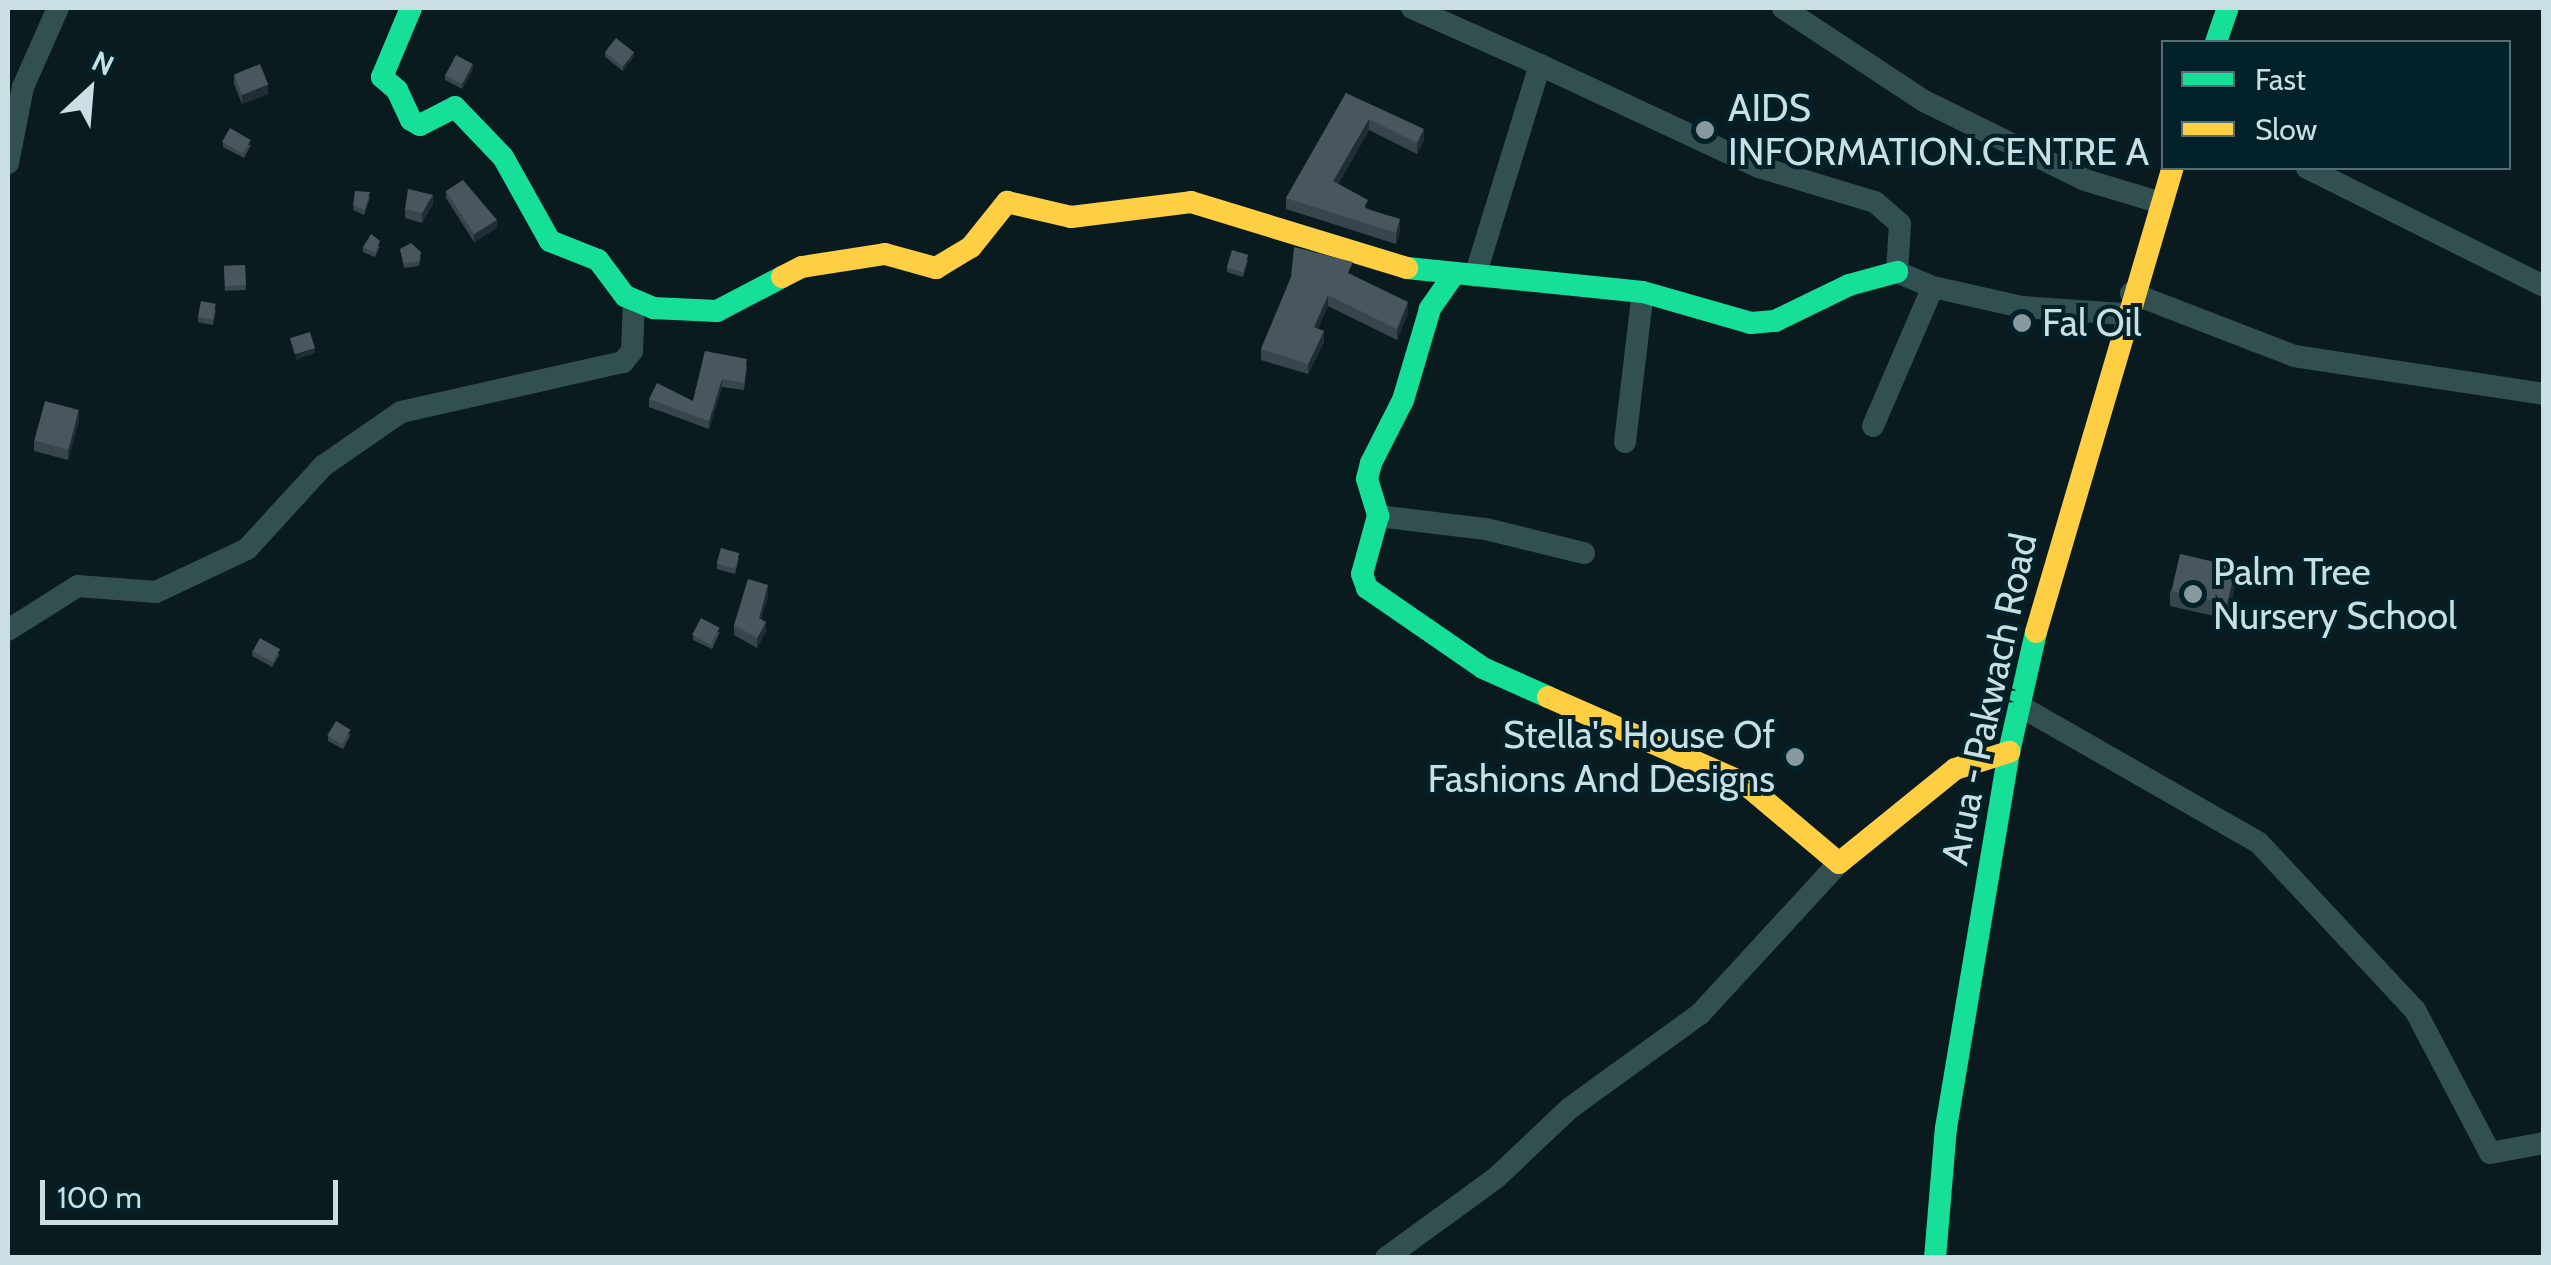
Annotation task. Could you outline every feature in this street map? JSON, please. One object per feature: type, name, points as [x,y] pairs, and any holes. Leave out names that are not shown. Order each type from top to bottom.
[{"type":"street","points":[[8,630],[78,586],[156,592],[248,549],[323,466],[401,412],[622,362],[632,351],[634,302],[598,260],[544,234],[503,157],[454,108],[420,125],[411,120],[397,90],[382,77],[410,8]]},
{"type":"street","points":[[1412,8],[1759,166],[1875,202],[1900,224],[1897,272]]},
{"type":"street","points":[[1783,8],[1924,101],[2085,180],[2161,203]]},
{"type":"street","points":[[2217,40],[2228,8]]},
{"type":"street","points":[[8,163],[23,87],[54,10]]},
{"type":"street","points":[[1540,65],[1464,276],[1430,309],[1402,400],[1371,463],[1367,480],[1378,516],[1360,582],[1482,668],[1744,783],[1840,863]]},
{"type":"street","name":"Arua - Pakwach Road","points":[[1936,1250],[1946,1128],[2020,706],[2054,555],[2127,304],[2172,170]]},
{"type":"street","points":[[2311,170],[2544,286]]},
{"type":"street","points":[[634,302],[717,310],[802,267],[862,256],[936,268],[972,247],[1007,202],[1070,216],[1192,202],[1260,228],[1464,276],[1643,292],[1764,323],[1897,272],[1932,288],[2022,307],[2127,304],[2294,356],[2544,394]]},
{"type":"street","points":[[1872,426],[1932,288]]},
{"type":"street","points":[[1625,442],[1643,292]]},
{"type":"street","points":[[1378,516],[1486,529],[1584,554]]},
{"type":"street","points":[[2020,706],[2258,843],[2415,1010],[2490,1153],[2544,1143]]},
{"type":"street","points":[[1386,1258],[1497,1177],[1570,1108],[1700,1014],[1840,863],[1955,769],[2010,752]]},
{"type":"street","points":[[1936,1250],[1956,1258]]},
{"type":"building","points":[[616,38],[634,52],[623,66],[605,52]]},
{"type":"building","points":[[456,55],[473,64],[462,84],[445,75]]},
{"type":"building","points":[[260,64],[268,84],[242,95],[234,74]]},
{"type":"building","points":[[1346,93],[1424,129],[1417,143],[1369,119],[1333,181],[1368,200],[1364,208],[1400,219],[1396,233],[1286,198]]},
{"type":"building","points":[[230,128],[251,140],[243,154],[222,142]]},
{"type":"building","points":[[463,180],[497,220],[474,234],[446,191]]},
{"type":"building","points":[[408,189],[433,195],[422,213],[405,209]]},
{"type":"building","points":[[355,191],[370,192],[364,210],[353,205]]},
{"type":"building","points":[[371,234],[380,241],[375,253],[363,247]]},
{"type":"building","points":[[411,243],[421,252],[419,261],[404,263],[400,249]]},
{"type":"building","points":[[1294,247],[1353,262],[1348,273],[1408,302],[1397,329],[1328,295],[1314,327],[1324,331],[1308,364],[1261,349],[1291,277]]},
{"type":"building","points":[[1232,250],[1248,255],[1243,272],[1227,267]]},
{"type":"building","points":[[245,265],[246,285],[225,286],[224,266]]},
{"type":"building","points":[[201,301],[216,304],[213,320],[198,317]]},
{"type":"building","points":[[310,332],[315,348],[295,354],[290,338]]},
{"type":"building","points":[[705,351],[747,359],[744,383],[722,379],[709,421],[649,399],[657,383],[693,401]]},
{"type":"building","points":[[45,401],[79,410],[68,450],[34,441]]},
{"type":"building","points":[[721,548],[739,553],[735,569],[717,563]]},
{"type":"building","points":[[2180,554],[2236,567],[2227,604],[2171,591]]},
{"type":"building","points":[[748,579],[768,585],[759,618],[766,622],[757,638],[734,625]]},
{"type":"building","points":[[701,618],[720,628],[711,645],[692,635]]},
{"type":"building","points":[[260,638],[280,649],[273,662],[253,651]]},
{"type":"building","points":[[336,721],[351,730],[342,744],[327,736]]},
{"type":"traffic: fast","points":[[411,8],[382,77],[397,90],[411,120],[420,125],[455,107],[503,157],[550,241],[598,260],[625,296],[653,308],[717,311],[782,277]]},
{"type":"traffic: fast","points":[[2217,40],[2228,8]]},
{"type":"traffic: fast","points":[[1407,268],[1643,292],[1751,323],[1775,321],[1849,285],[1897,272]]},
{"type":"traffic: fast","points":[[1452,277],[1430,309],[1403,400],[1371,463],[1367,479],[1378,516],[1362,574],[1367,588],[1483,668],[1548,697]]},
{"type":"traffic: fast","points":[[1935,1258],[1946,1128],[2009,752],[2036,632]]},
{"type":"traffic: slow","points":[[2036,632],[2172,170]]},
{"type":"traffic: slow","points":[[782,277],[802,267],[885,254],[936,268],[971,247],[1007,202],[1071,217],[1191,202],[1407,268]]},
{"type":"traffic: slow","points":[[1548,697],[1744,783],[1839,863],[1955,769],[2009,752]]},
{"type":"place","name":"AIDS INFORMATION.CENTRE A","points":[[1705,130]]},
{"type":"place","name":"Fal Oil","points":[[2022,323]]},
{"type":"place","name":"Palm Tree Nursery School","points":[[2193,594]]},
{"type":"place","name":"Stella's House Of Fashions And Designs","points":[[1795,757]]}]
